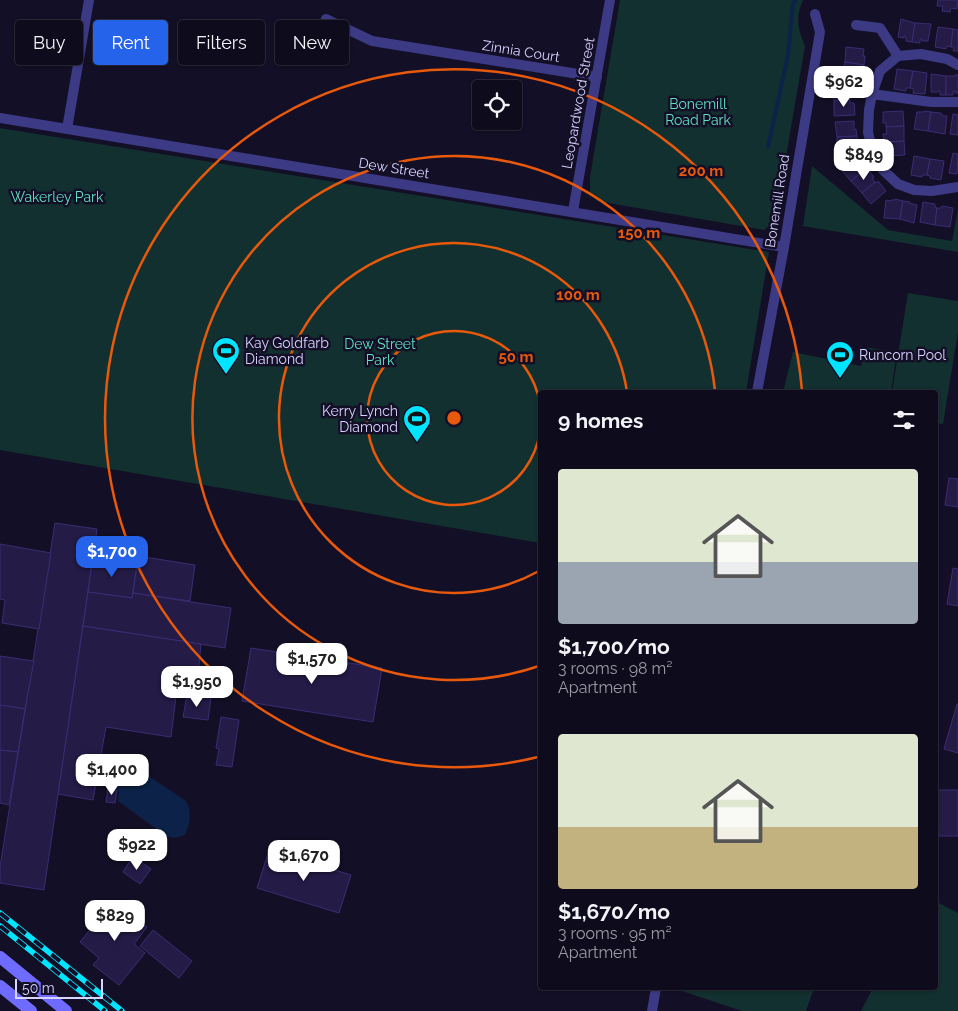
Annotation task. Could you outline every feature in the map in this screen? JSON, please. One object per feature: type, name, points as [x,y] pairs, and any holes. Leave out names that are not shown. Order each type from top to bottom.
[{"type":"main road","points":[[0,957],[66,1011]]},
{"type":"main road","points":[[0,986],[31,1011]]},
{"type":"street","points":[[68,129],[89,0]]},
{"type":"street","name":"Leopardwood Street","points":[[573,211],[610,0]]},
{"type":"street","name":"Bonemill Road","points":[[756,390],[784,246],[820,32],[815,14]]},
{"type":"street","name":"Zinnia Court","points":[[326,19],[372,41],[596,77]]},
{"type":"street","points":[[856,25],[880,28],[898,56]]},
{"type":"street","points":[[958,64],[947,58],[921,54],[898,56],[880,71],[868,110],[868,132],[873,153],[882,169],[898,184],[914,190],[932,191],[958,187]]},
{"type":"street","points":[[872,94],[931,102],[958,102]]},
{"type":"street","name":"Dew Street","points":[[0,118],[784,246]]},
{"type":"street","points":[[652,1011],[656,990]]},
{"type":"green space","name":"Bonemill Road Park","points":[[620,0],[803,0],[798,23],[805,46],[775,221],[764,230],[597,201],[590,193],[590,177]]},
{"type":"green space","name":"Dew Street Park","points":[[0,128],[769,252],[746,390],[538,390],[538,543],[0,450]]},
{"type":"green space","points":[[812,166],[888,230],[952,241],[958,209],[958,252],[803,226]]},
{"type":"green space","points":[[908,293],[958,301],[958,332],[943,424],[938,423],[938,390],[892,390]]},
{"type":"green space","name":"Runcorn Pool","points":[[865,347],[897,352],[891,390],[784,390],[793,352],[861,366]]},
{"type":"green space","points":[[938,903],[958,913],[958,1011],[861,1011],[872,990],[938,990]]},
{"type":"green space","points":[[679,990],[813,990],[806,1011],[742,1011]]},
{"type":"water","points":[[135,769],[186,801],[190,818],[185,835],[175,838],[166,836],[118,801],[119,791],[114,786],[123,775]]},
{"type":"building","points":[[938,0],[958,0],[957,9],[951,8],[950,12],[942,11],[943,6],[937,6]]},
{"type":"building","points":[[901,19],[915,23],[912,42],[906,41],[904,36],[904,38],[898,37]]},
{"type":"building","points":[[915,23],[931,24],[928,41],[920,39],[920,43],[912,42]]},
{"type":"building","points":[[938,27],[953,29],[951,47],[947,46],[946,49],[935,47]]},
{"type":"building","points":[[953,29],[958,30],[958,51],[953,51],[954,47],[951,47]]},
{"type":"building","points":[[846,47],[864,49],[864,65],[845,62]]},
{"type":"building","points":[[845,62],[864,65],[863,72],[860,72],[859,80],[841,77]]},
{"type":"building","points":[[897,69],[913,71],[910,88],[906,88],[906,91],[894,89]]},
{"type":"building","points":[[913,71],[927,73],[925,94],[913,93],[914,89],[910,88]]},
{"type":"building","points":[[931,74],[946,76],[946,95],[940,95],[940,91],[931,92]]},
{"type":"building","points":[[958,75],[958,93],[953,91],[953,95],[946,95],[946,76]]},
{"type":"building","points":[[853,85],[854,96],[850,96],[850,100],[834,101],[833,86]]},
{"type":"building","points":[[850,100],[850,103],[854,103],[855,115],[834,116],[834,101]]},
{"type":"building","points":[[903,111],[904,126],[886,127],[886,123],[883,123],[883,112]]},
{"type":"building","points":[[917,112],[931,112],[928,131],[914,129]]},
{"type":"building","points":[[931,112],[947,116],[945,134],[928,131]]},
{"type":"building","points":[[953,114],[958,115],[958,135],[950,134]]},
{"type":"building","points":[[854,121],[854,130],[856,129],[857,136],[837,137],[835,122]]},
{"type":"building","points":[[904,126],[904,141],[884,141],[883,134],[887,134],[886,127]]},
{"type":"building","points":[[857,136],[855,152],[837,153],[837,137]]},
{"type":"building","points":[[904,141],[905,155],[885,156],[884,144],[887,144],[887,142]]},
{"type":"building","points":[[953,153],[958,154],[957,174],[949,173]]},
{"type":"building","points":[[914,156],[930,159],[927,175],[922,177],[911,175]]},
{"type":"building","points":[[857,158],[864,166],[862,168],[864,170],[851,181],[842,171]]},
{"type":"building","points":[[930,159],[944,161],[941,180],[930,178],[927,175]]},
{"type":"building","points":[[867,168],[874,177],[872,178],[875,182],[862,193],[851,181]]},
{"type":"building","points":[[878,181],[886,191],[871,204],[862,193]]},
{"type":"building","points":[[895,199],[903,201],[900,219],[884,218],[886,200],[891,201]]},
{"type":"building","points":[[903,201],[917,205],[914,223],[900,219]]},
{"type":"building","points":[[923,202],[935,204],[937,208],[935,225],[920,222]]},
{"type":"building","points":[[942,206],[953,208],[950,227],[935,225],[937,208]]},
{"type":"building","points":[[949,478],[958,479],[958,507],[945,505]]},
{"type":"building","points":[[55,523],[97,529],[44,890],[0,883],[0,867]]},
{"type":"building","points":[[96,537],[121,541],[119,553],[195,565],[190,601],[133,593],[137,564],[93,557]]},
{"type":"building","points":[[0,544],[51,553],[39,629],[2,623],[5,600],[0,599]]},
{"type":"building","points":[[93,557],[137,564],[132,598],[88,592]]},
{"type":"building","points":[[953,568],[958,569],[958,606],[947,604]]},
{"type":"building","points":[[88,592],[132,598],[133,593],[231,608],[225,648],[83,626]]},
{"type":"building","points":[[83,626],[201,644],[198,675],[179,672],[171,737],[106,727],[93,800],[58,794]]},
{"type":"building","points":[[251,648],[382,668],[373,722],[242,701]]},
{"type":"building","points":[[0,656],[34,661],[25,709],[0,705]]},
{"type":"building","points":[[187,695],[211,698],[208,720],[183,717]]},
{"type":"building","points":[[958,704],[958,753],[944,749]]},
{"type":"building","points":[[0,705],[25,709],[18,752],[0,750]]},
{"type":"building","points":[[221,717],[239,720],[232,767],[216,765],[219,749],[216,748]]},
{"type":"building","points":[[0,750],[18,752],[9,805],[0,803]]},
{"type":"building","points":[[108,789],[117,790],[115,803],[106,802]]},
{"type":"building","points":[[938,790],[958,790],[958,836],[939,836]]},
{"type":"building","points":[[269,850],[351,875],[339,913],[257,888]]},
{"type":"building","points":[[135,858],[151,869],[140,884],[123,872],[130,861],[132,862]]},
{"type":"building","points":[[113,901],[147,927],[134,944],[145,953],[119,985],[93,965],[99,958],[80,942]]},
{"type":"building","points":[[153,930],[192,961],[179,978],[140,946]]},
{"type":"waterway","points":[[768,147],[788,55],[793,3],[796,0]]},
{"type":"railway","points":[[0,913],[122,1011]]},
{"type":"railway","points":[[0,926],[105,1011]]},
{"type":"place","name":"Kay Goldfarb Diamond","points":[[226,375]]},
{"type":"place","name":"Runcorn Pool","points":[[840,379]]},
{"type":"place","name":"Kerry Lynch Diamond","points":[[417,443]]},
{"type":"park label","name":"Wakerley Park","points":[[57,197]]}]
